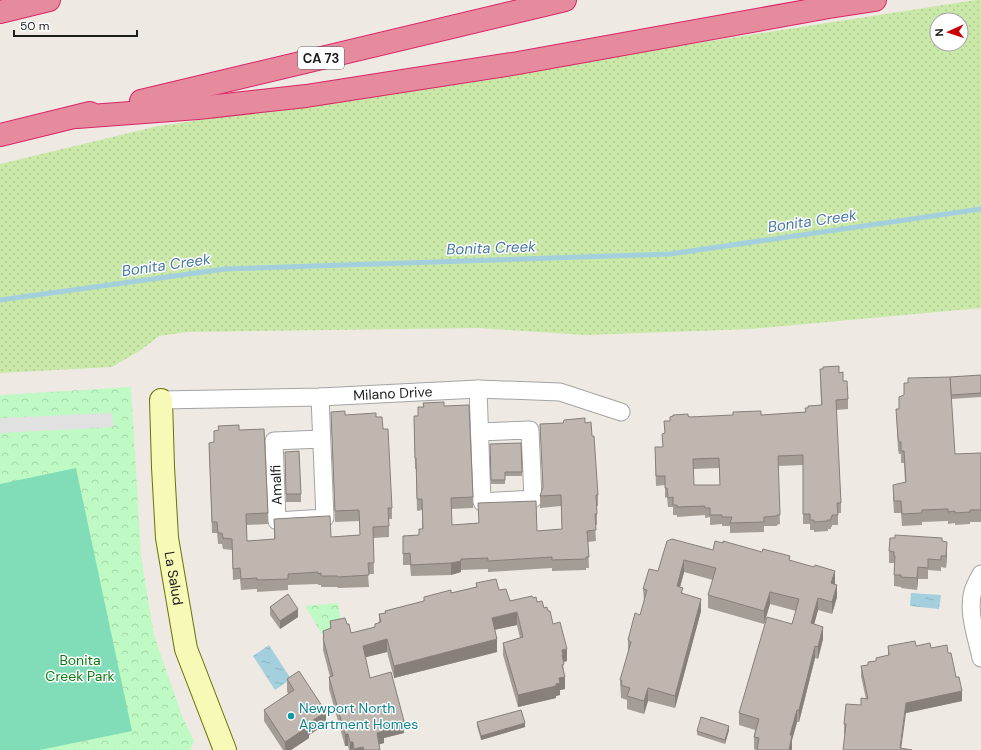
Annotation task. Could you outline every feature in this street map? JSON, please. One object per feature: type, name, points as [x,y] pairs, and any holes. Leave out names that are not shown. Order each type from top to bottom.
[{"type":"highway","points":[[0,12],[49,0]]},
{"type":"highway","name":"CA 73","points":[[0,136],[77,116],[565,0]]},
{"type":"highway","points":[[77,116],[198,108],[306,96],[518,63],[875,0]]},
{"type":"street","name":"Milano Drive","points":[[161,400],[320,397],[478,389],[560,392],[621,412]]},
{"type":"street","points":[[478,389],[482,502],[533,499],[530,430],[480,432]]},
{"type":"street","name":"Amalfi","points":[[320,397],[325,518],[277,521],[274,441],[321,439]]},
{"type":"street","name":"La Salud","points":[[161,400],[167,538],[186,649],[225,750]]},
{"type":"street","points":[[981,574],[973,591],[971,602],[972,615],[981,658]]},
{"type":"green space","points":[[981,0],[981,308],[751,329],[586,335],[478,328],[187,332],[159,336],[141,350],[112,367],[0,373],[0,164],[154,127]]},
{"type":"green space","name":"Bonita Creek Park","points":[[131,387],[141,556],[154,635],[182,716],[194,741],[190,750],[0,750],[0,395]]},
{"type":"green space","points":[[76,468],[132,731],[40,750],[0,750],[0,484]]},
{"type":"green space","points":[[338,603],[341,623],[322,634],[305,606]]},
{"type":"shaded area","points":[[112,413],[113,427],[0,433],[0,418]]},
{"type":"water","points":[[911,593],[941,595],[939,609],[910,606]]},
{"type":"water","points":[[269,645],[291,679],[275,690],[253,656]]},
{"type":"building","points":[[839,366],[839,373],[843,372],[843,381],[847,381],[848,399],[836,400],[841,503],[837,503],[838,515],[832,515],[831,520],[827,520],[828,521],[814,522],[814,520],[810,520],[810,514],[803,514],[803,455],[778,456],[780,515],[764,517],[764,522],[730,523],[732,517],[710,515],[710,508],[705,508],[705,506],[677,507],[677,505],[673,505],[673,497],[668,498],[667,488],[665,488],[665,476],[656,476],[655,447],[663,447],[662,434],[665,433],[664,421],[670,421],[670,417],[673,415],[688,414],[690,417],[733,415],[733,412],[761,411],[761,415],[806,412],[805,408],[808,408],[808,406],[822,405],[820,369],[823,369],[823,367]],"holes":[[[719,458],[720,485],[694,485],[693,459]]]},
{"type":"building","points":[[981,375],[981,393],[951,395],[950,377]]},
{"type":"building","points":[[950,377],[955,454],[981,453],[981,510],[970,510],[970,512],[955,513],[955,511],[948,512],[948,509],[922,510],[922,513],[902,514],[901,501],[894,501],[893,485],[906,482],[904,451],[901,451],[901,442],[899,442],[898,438],[896,409],[899,409],[899,397],[904,395],[904,383],[908,383],[908,378]]},
{"type":"building","points":[[444,402],[444,406],[469,405],[473,497],[451,498],[452,525],[479,523],[478,503],[536,501],[537,531],[562,529],[561,495],[540,496],[543,487],[540,424],[563,423],[564,420],[585,418],[585,423],[591,422],[592,436],[594,436],[598,495],[596,495],[596,530],[587,531],[589,557],[586,557],[586,559],[552,560],[552,557],[488,561],[488,558],[461,559],[461,561],[451,563],[411,565],[410,553],[403,554],[403,536],[419,535],[419,529],[423,529],[422,499],[417,499],[414,416],[418,416],[418,407],[424,407],[423,403]]},
{"type":"building","points":[[345,411],[345,415],[376,413],[376,417],[382,417],[383,429],[388,429],[392,508],[388,508],[389,526],[373,527],[374,563],[368,563],[369,575],[338,577],[321,576],[321,573],[318,574],[318,572],[288,574],[288,579],[241,579],[240,568],[233,569],[232,539],[223,538],[222,533],[218,533],[217,522],[212,522],[209,443],[214,442],[214,431],[219,430],[218,426],[239,425],[239,430],[264,429],[268,513],[246,514],[247,541],[275,539],[274,519],[328,516],[330,516],[331,537],[360,535],[359,510],[335,511],[331,412]]},
{"type":"building","points":[[521,443],[522,472],[505,472],[505,480],[491,480],[490,444]]},
{"type":"building","points":[[299,451],[301,494],[286,494],[285,452]]},
{"type":"building","points":[[895,535],[942,538],[942,541],[947,542],[946,556],[941,556],[941,560],[928,559],[928,568],[918,567],[917,578],[894,575],[895,556],[894,552],[889,551],[890,538],[895,538]]},
{"type":"building","points":[[672,539],[713,550],[715,541],[723,543],[723,541],[762,552],[763,549],[790,556],[789,560],[835,571],[831,583],[837,585],[832,602],[818,598],[811,623],[823,627],[818,647],[815,646],[799,710],[797,710],[790,735],[792,735],[789,750],[757,750],[759,738],[754,737],[759,719],[739,713],[767,617],[792,624],[799,599],[770,592],[764,611],[708,595],[716,568],[684,560],[677,586],[683,588],[681,593],[701,599],[675,696],[648,688],[644,701],[627,696],[630,688],[621,685],[622,681],[620,680],[631,642],[628,640],[635,613],[640,615],[647,590],[643,589],[649,569],[658,571],[667,541]]},
{"type":"building","points":[[496,579],[499,590],[506,589],[510,601],[532,596],[533,598],[536,597],[537,602],[542,601],[544,608],[547,607],[548,611],[550,611],[553,624],[560,622],[567,649],[562,650],[564,664],[562,665],[565,677],[559,678],[560,683],[556,684],[556,686],[518,695],[503,643],[523,637],[517,612],[492,618],[497,639],[394,666],[387,639],[363,646],[370,678],[391,672],[404,721],[382,727],[384,731],[377,733],[380,750],[364,750],[363,747],[354,749],[353,742],[350,742],[348,734],[345,734],[329,677],[333,676],[323,638],[323,631],[331,628],[330,621],[345,618],[347,624],[349,624],[351,633],[375,627],[375,624],[381,622],[379,614],[386,613],[385,611],[424,601],[424,597],[451,590],[451,593],[477,587],[476,583]]},
{"type":"building","points":[[288,594],[298,609],[280,621],[270,607]]},
{"type":"building","points":[[915,641],[916,646],[930,643],[931,648],[947,645],[948,653],[951,653],[956,677],[959,677],[962,691],[906,703],[900,748],[912,750],[843,750],[846,724],[844,724],[846,704],[861,705],[861,698],[868,699],[861,666],[868,665],[868,662],[876,661],[876,658],[889,655],[888,646]]},
{"type":"building","name":"Newport North Apartment Homes","points":[[299,671],[326,712],[307,724],[309,726],[285,742],[264,710],[294,690],[287,679]]},
{"type":"building","points":[[521,710],[525,723],[481,736],[477,722]]},
{"type":"building","points":[[701,717],[729,726],[725,740],[697,731]]},
{"type":"waterway","name":"Bonita Creek","points":[[0,300],[225,269],[670,254],[981,209]]},
{"type":"place","name":"Newport North Apartment Homes","points":[[291,716]]}]
